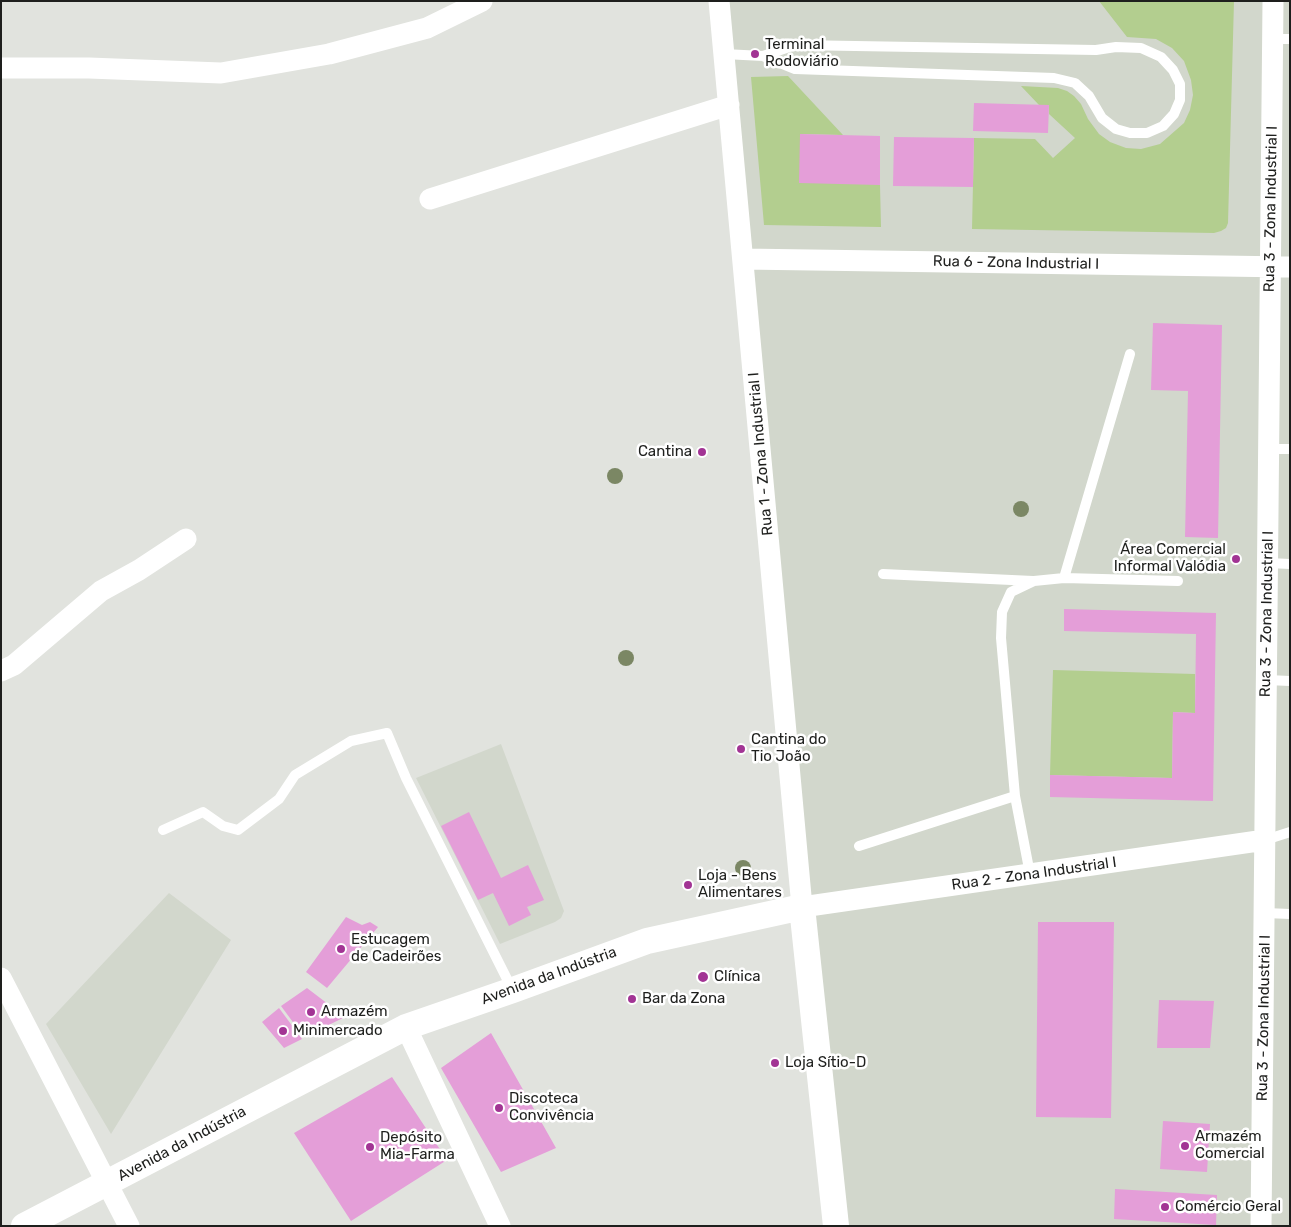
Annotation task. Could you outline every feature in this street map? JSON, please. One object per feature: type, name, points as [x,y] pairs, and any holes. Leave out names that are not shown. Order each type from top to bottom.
[{"type":"street","points":[[1,68],[89,68],[221,73],[329,54],[427,28],[482,1]]},
{"type":"street","name":"Rua 1 - Zona Industrial I","points":[[719,1],[802,907]]},
{"type":"street","name":"Rua 3 - Zona Industrial I","points":[[1261,1226],[1269,449],[1280,267],[1281,39],[1273,1]]},
{"type":"street","points":[[430,199],[729,105]]},
{"type":"street","name":"Rua 6 - Zona Industrial I","points":[[743,259],[1280,267]]},
{"type":"street","points":[[1,671],[22,659],[101,590],[139,570],[186,539]]},
{"type":"street","name":"Rua 2 - Zona Industrial I","points":[[802,907],[1265,840]]},
{"type":"street","points":[[802,907],[836,1226]]},
{"type":"street","name":"Avenida da Indústria","points":[[24,1226],[108,1184],[406,1027],[647,941],[802,907]]},
{"type":"street","points":[[1,978],[129,1226]]},
{"type":"street","points":[[406,1027],[500,1226]]},
{"type":"lane","points":[[724,54],[763,56],[795,69],[1054,78],[1075,83],[1088,96],[1102,118],[1116,128],[1130,133],[1147,133],[1163,126],[1174,114],[1180,100],[1180,84],[1173,70],[1161,57],[1141,48],[1116,47],[1096,50],[795,45],[763,56]]},
{"type":"lane","points":[[1064,578],[1130,354]]},
{"type":"lane","points":[[1269,449],[1290,449]]},
{"type":"lane","points":[[1268,563],[1290,564]]},
{"type":"lane","points":[[883,574],[1034,581],[1064,578],[1178,581]]},
{"type":"lane","points":[[1030,874],[1015,796],[1001,638],[1002,612],[1011,592],[1034,581]]},
{"type":"lane","points":[[1267,680],[1290,681]]},
{"type":"lane","points":[[163,830],[203,812],[223,826],[238,830],[279,799],[295,775],[351,741],[387,733],[406,778],[513,990]]},
{"type":"lane","points":[[859,846],[1015,796]]},
{"type":"lane","points":[[1265,840],[1290,832]]},
{"type":"lane","points":[[1265,913],[1290,914]]},
{"type":"shaded area","points":[[719,1],[1290,1],[1290,1226],[836,1226]]},
{"type":"shaded area","points":[[501,744],[564,911],[561,918],[555,922],[500,944],[416,778]]},
{"type":"shaded area","points":[[169,893],[231,940],[111,1134],[46,1024]]},
{"type":"green space","points":[[1099,1],[1234,1],[1228,223],[1226,228],[1214,233],[972,229],[974,138],[1035,139],[1053,158],[1075,138],[1049,114],[1049,105],[1039,105],[1021,86],[1058,88],[1067,91],[1081,104],[1088,119],[1099,134],[1110,142],[1126,148],[1141,149],[1160,144],[1184,123],[1190,110],[1193,95],[1191,80],[1184,61],[1172,48],[1156,39],[1127,37]]},
{"type":"green space","points":[[788,76],[843,135],[800,134],[880,185],[881,227],[764,225],[751,77]]},
{"type":"green space","points":[[1053,670],[1195,674],[1195,713],[1173,712],[1172,778],[1050,775]]},
{"type":"building","points":[[974,103],[1049,105],[1048,133],[973,131]]},
{"type":"building","points":[[800,134],[880,136],[880,185],[799,183]]},
{"type":"building","points":[[894,137],[974,138],[973,187],[893,186]]},
{"type":"building","points":[[1153,323],[1222,325],[1218,538],[1185,537],[1188,391],[1151,390]]},
{"type":"building","points":[[1064,609],[1216,613],[1213,801],[1050,797],[1050,775],[1172,778],[1173,712],[1195,713],[1196,634],[1064,631]]},
{"type":"building","points":[[469,812],[501,878],[528,865],[544,900],[527,907],[531,915],[509,926],[493,893],[478,900],[441,826]]},
{"type":"building","name":"Estucagem de Cadeirões","points":[[346,917],[362,925],[370,922],[378,927],[327,988],[306,972]]},
{"type":"building","points":[[1038,922],[1114,922],[1111,1118],[1036,1117]]},
{"type":"building","name":"Armazém","points":[[307,988],[345,1017],[304,1037],[281,1006]]},
{"type":"building","points":[[1159,1000],[1214,1001],[1210,1048],[1157,1048]]},
{"type":"building","name":"Minimercado","points":[[279,1008],[302,1039],[284,1048],[262,1022]]},
{"type":"building","name":"Discoteca Convivência","points":[[491,1033],[556,1148],[501,1172],[441,1068]]},
{"type":"building","name":"Depósito Mia-Farma","points":[[392,1077],[447,1160],[351,1221],[294,1133]]},
{"type":"building","name":"Armazém Comercial","points":[[1163,1121],[1210,1124],[1207,1172],[1160,1169]]},
{"type":"building","name":"Comércio Geral","points":[[1115,1189],[1217,1195],[1216,1225],[1114,1219]]},
{"type":"place","name":"Terminal Rodoviário","points":[[755,54]]},
{"type":"place","name":"Cantina","points":[[702,452]]},
{"type":"place","name":"Área Comercial Informal Valódia","points":[[1236,559]]},
{"type":"place","name":"Cantina do Tio João","points":[[741,749]]},
{"type":"place","name":"Loja - Bens Alimentares","points":[[688,885]]},
{"type":"place","name":"Estucagem de Cadeirões","points":[[341,949]]},
{"type":"place","name":"Clínica","points":[[703,977]]},
{"type":"place","name":"Bar da Zona","points":[[632,999]]},
{"type":"place","name":"Armazém","points":[[311,1012]]},
{"type":"place","name":"Minimercado","points":[[283,1031]]},
{"type":"place","name":"Loja Sítio-D","points":[[775,1063]]},
{"type":"place","name":"Discoteca Convivência","points":[[499,1108]]},
{"type":"place","name":"Armazém Comercial","points":[[1185,1146]]},
{"type":"place","name":"Depósito Mia-Farma","points":[[370,1147]]},
{"type":"place","name":"Comércio Geral","points":[[1165,1207]]}]
